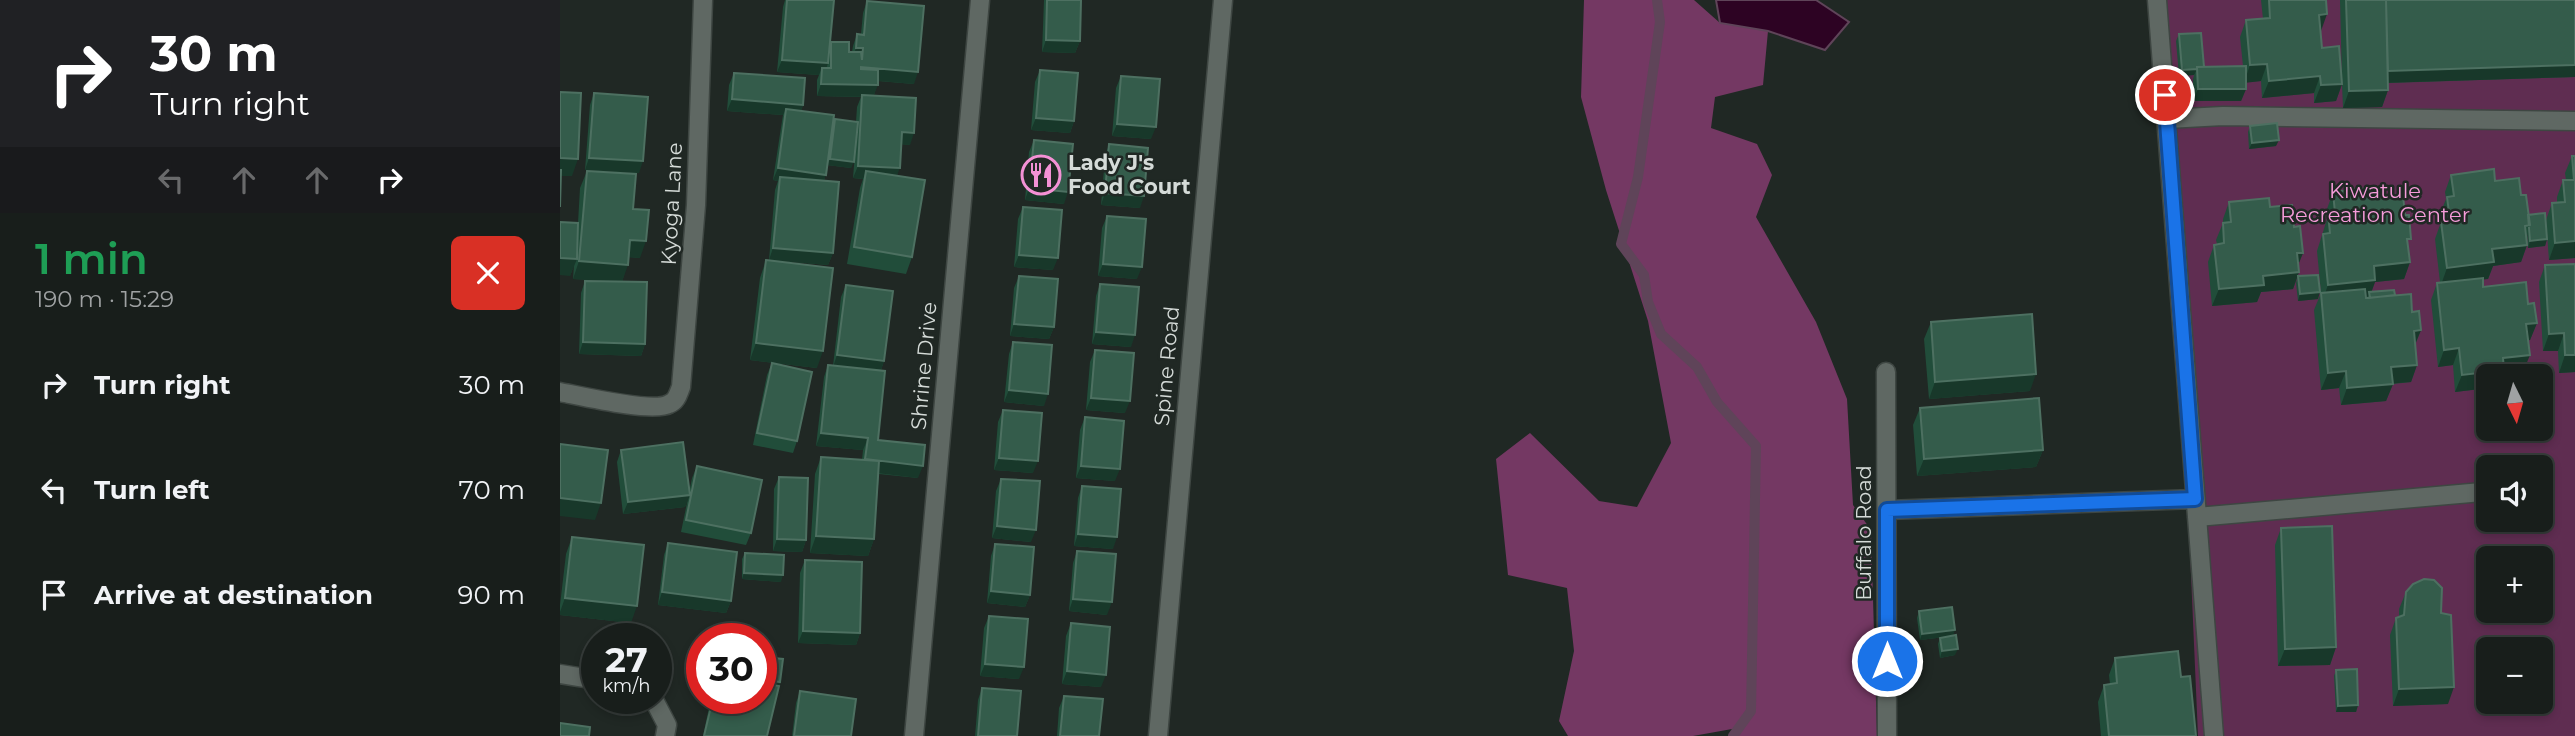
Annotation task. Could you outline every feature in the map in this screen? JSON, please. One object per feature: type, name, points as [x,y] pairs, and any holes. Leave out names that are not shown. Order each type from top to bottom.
[{"type":"street","name":"Kyoga Lane","points":[[560,393],[642,406],[668,405],[677,398],[681,387],[693,244],[703,0]]},
{"type":"street","name":"Shrine Drive","points":[[914,736],[980,0]]},
{"type":"street","name":"Spine Road","points":[[1158,736],[1223,0]]},
{"type":"street","points":[[2157,0],[2214,736]]},
{"type":"street","points":[[2166,119],[2223,116],[2575,121]]},
{"type":"street","name":"Buffalo Road","points":[[1886,372],[1887,736]]},
{"type":"street","points":[[2197,517],[2476,493]]},
{"type":"street","points":[[1887,510],[2195,499]]},
{"type":"street","points":[[560,674],[581,677]]},
{"type":"street","points":[[661,714],[667,725],[665,736]]},
{"type":"green space","name":"Kiwatule Recreation Center","points":[[2166,0],[2575,0],[2575,736],[2198,736]]},
{"type":"shaded area","points":[[1584,0],[1694,0],[1720,23],[1768,31],[1763,85],[1715,97],[1711,128],[1757,144],[1772,175],[1756,217],[1816,322],[1847,399],[1853,505],[1871,530],[1877,736],[1738,736],[1732,729],[1693,736],[1568,736],[1559,721],[1574,651],[1567,588],[1508,575],[1496,459],[1530,433],[1599,501],[1637,507],[1671,443],[1648,321],[1606,190],[1581,97]]},
{"type":"shaded area","points":[[1716,0],[1816,0],[1849,22],[1825,50],[1768,31],[1720,23]]},
{"type":"building","points":[[787,0],[834,0],[828,63],[782,60]]},
{"type":"building","points":[[1047,0],[1081,0],[1080,41],[1046,40]]},
{"type":"building","points":[[2269,0],[2326,0],[2327,14],[2319,15],[2322,48],[2339,46],[2342,84],[2321,85],[2320,76],[2269,81],[2267,64],[2250,65],[2246,20],[2270,18]]},
{"type":"building","points":[[2346,0],[2386,0],[2388,90],[2349,91]]},
{"type":"building","points":[[2386,0],[2575,0],[2575,65],[2388,71]]},
{"type":"building","points":[[867,1],[924,6],[918,72],[861,67],[878,70],[878,85],[821,84],[822,68],[831,68],[831,42],[849,42],[849,52],[861,52],[862,60],[863,48],[856,48],[857,34],[864,35]]},
{"type":"building","points":[[2201,33],[2204,67],[2182,70],[2179,34]]},
{"type":"building","points":[[2246,66],[2246,89],[2198,89],[2197,67]]},
{"type":"building","points":[[1040,70],[1078,73],[1074,121],[1036,118]]},
{"type":"building","points":[[734,73],[805,78],[803,105],[732,99]]},
{"type":"building","points":[[1121,76],[1160,79],[1156,127],[1117,124]]},
{"type":"building","points":[[560,92],[581,93],[578,159],[560,158]]},
{"type":"building","points":[[594,93],[648,97],[643,161],[589,158]]},
{"type":"building","points":[[862,95],[916,98],[914,133],[902,132],[900,168],[858,166]]},
{"type":"building","points":[[786,109],[834,115],[826,175],[778,168]]},
{"type":"building","points":[[835,119],[858,122],[854,162],[830,159]]},
{"type":"building","points":[[2277,123],[2279,140],[2252,143],[2250,126]]},
{"type":"building","points":[[1034,140],[1073,144],[1068,192],[1029,188]]},
{"type":"building","points":[[1109,144],[1148,148],[1144,196],[1105,193]]},
{"type":"building","points":[[2572,156],[2575,156],[2575,241],[2555,243],[2552,203],[2565,202],[2563,180],[2574,180]]},
{"type":"building","points":[[2494,169],[2495,181],[2519,178],[2521,195],[2526,195],[2530,225],[2525,226],[2527,245],[2492,249],[2494,262],[2447,268],[2441,222],[2450,220],[2447,197],[2454,196],[2451,175]]},
{"type":"building","points":[[587,171],[636,174],[633,209],[649,210],[646,241],[630,240],[628,265],[579,261]]},
{"type":"building","points":[[866,171],[925,180],[912,257],[854,247]]},
{"type":"building","points":[[780,177],[839,182],[833,253],[773,248]]},
{"type":"building","points":[[2376,187],[2378,198],[2403,195],[2405,215],[2409,215],[2411,239],[2407,239],[2410,262],[2374,266],[2375,280],[2328,285],[2323,234],[2330,233],[2328,214],[2335,213],[2333,192]]},
{"type":"building","points":[[2269,198],[2270,207],[2292,205],[2294,227],[2300,226],[2303,253],[2297,253],[2299,272],[2263,276],[2264,285],[2219,289],[2214,245],[2224,243],[2223,223],[2231,222],[2229,202]]},
{"type":"building","points":[[1023,207],[1062,210],[1058,258],[1019,255]]},
{"type":"building","points":[[2545,213],[2547,239],[2530,241],[2528,215]]},
{"type":"building","points":[[1107,216],[1146,219],[1142,267],[1103,264]]},
{"type":"building","points":[[560,222],[578,223],[577,259],[560,258]]},
{"type":"building","points":[[766,260],[833,268],[823,351],[756,343]]},
{"type":"building","points":[[2575,264],[2575,355],[2565,355],[2564,333],[2549,334],[2545,265]]},
{"type":"building","points":[[2318,275],[2320,292],[2300,294],[2298,276]]},
{"type":"building","points":[[1019,276],[1058,279],[1054,327],[1014,324]]},
{"type":"building","points":[[2483,278],[2483,287],[2526,282],[2528,304],[2534,303],[2537,323],[2526,324],[2530,355],[2503,358],[2504,364],[2476,364],[2476,373],[2462,375],[2459,348],[2444,350],[2437,283]]},
{"type":"building","points":[[585,281],[647,282],[645,344],[583,342]]},
{"type":"building","points":[[1100,284],[1139,287],[1135,335],[1096,332]]},
{"type":"building","points":[[846,285],[893,291],[884,361],[837,355]]},
{"type":"building","points":[[2365,289],[2366,298],[2411,294],[2412,312],[2419,311],[2421,330],[2414,331],[2417,365],[2391,367],[2393,384],[2347,388],[2346,371],[2328,373],[2321,293]]},
{"type":"building","points":[[2394,290],[2395,295],[2370,298],[2369,292]]},
{"type":"building","points":[[2032,314],[2036,374],[1935,382],[1931,322]]},
{"type":"building","points":[[1013,342],[1052,345],[1048,394],[1009,390]]},
{"type":"building","points":[[1095,350],[1134,353],[1130,401],[1091,398]]},
{"type":"building","points":[[772,363],[812,372],[797,441],[757,433]]},
{"type":"building","points":[[828,365],[885,371],[878,440],[925,445],[923,466],[865,459],[868,438],[821,433]]},
{"type":"building","points":[[2039,398],[2043,450],[1924,459],[1920,408]]},
{"type":"building","points":[[1003,410],[1042,413],[1038,461],[999,458]]},
{"type":"building","points":[[1085,417],[1124,421],[1120,469],[1081,466]]},
{"type":"building","points":[[683,442],[690,495],[628,502],[621,450]]},
{"type":"building","points":[[560,444],[608,450],[601,503],[560,498]]},
{"type":"building","points":[[821,457],[879,461],[874,539],[816,536]]},
{"type":"building","points":[[697,466],[762,480],[751,533],[686,520]]},
{"type":"building","points":[[779,477],[808,478],[806,540],[777,539]]},
{"type":"building","points":[[1001,479],[1040,481],[1036,530],[997,526]]},
{"type":"building","points":[[1082,486],[1121,489],[1117,537],[1078,534]]},
{"type":"building","points":[[2332,526],[2336,647],[2285,649],[2281,528]]},
{"type":"building","points":[[572,537],[644,545],[637,606],[565,598]]},
{"type":"building","points":[[668,543],[737,552],[731,601],[662,592]]},
{"type":"building","points":[[995,544],[1034,547],[1030,595],[991,591]]},
{"type":"building","points":[[1077,551],[1116,554],[1112,602],[1073,599]]},
{"type":"building","points":[[745,553],[784,555],[783,575],[744,573]]},
{"type":"building","points":[[805,560],[862,562],[860,633],[803,631]]},
{"type":"building","points":[[2424,579],[2434,580],[2442,588],[2441,613],[2451,615],[2454,687],[2399,689],[2396,618],[2404,615],[2406,592],[2413,584]]},
{"type":"building","points":[[1952,607],[1955,630],[1922,634],[1919,611]]},
{"type":"building","points":[[989,616],[1028,619],[1024,667],[985,664]]},
{"type":"building","points":[[1071,623],[1110,627],[1106,675],[1067,671]]},
{"type":"building","points":[[1956,635],[1958,649],[1942,651],[1940,638]]},
{"type":"building","points":[[2178,651],[2181,677],[2190,676],[2196,736],[2109,736],[2104,685],[2117,683],[2115,658]]},
{"type":"building","points":[[777,658],[783,659],[780,682],[777,682]]},
{"type":"building","points":[[2357,669],[2358,705],[2338,706],[2336,670]]},
{"type":"building","points":[[982,688],[1021,691],[1017,736],[978,736]]},
{"type":"building","points":[[800,691],[856,699],[851,736],[794,736]]},
{"type":"building","points":[[1064,696],[1103,699],[1099,736],[1060,736]]},
{"type":"building","points":[[709,714],[772,714],[767,736],[704,736]]},
{"type":"building","points":[[560,723],[590,727],[589,736],[560,736]]},
{"type":"waterway","points":[[1657,0],[1660,22],[1638,177],[1621,244],[1644,275],[1648,302],[1661,334],[1697,367],[1717,402],[1756,446],[1751,711],[1733,736]]},
{"type":"place","name":"Lady J's Food Court","points":[[1041,175]]},
{"type":"route","points":[[1887,661],[1887,510],[2195,499],[2165,95]]}]
